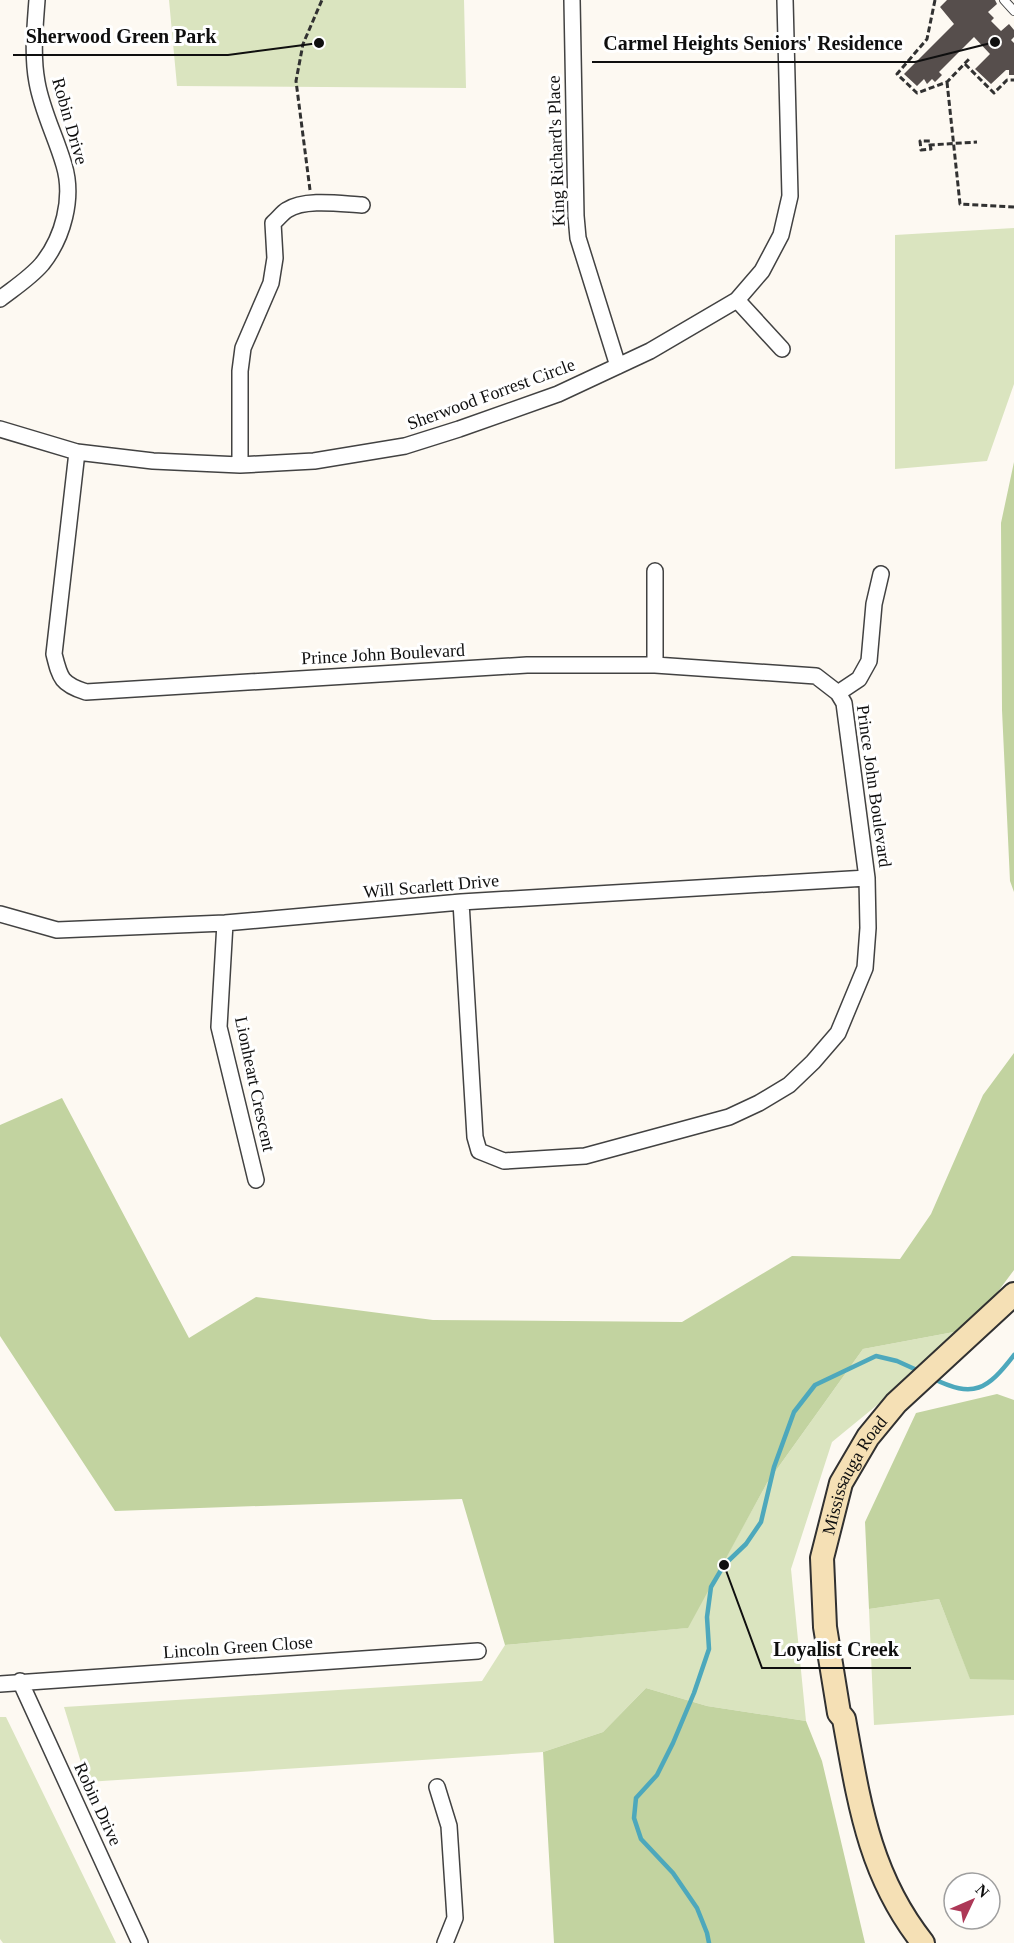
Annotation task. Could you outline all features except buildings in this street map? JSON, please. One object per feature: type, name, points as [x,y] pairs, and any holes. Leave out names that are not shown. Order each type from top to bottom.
[{"type":"main road","name":"Mississauga Road","points":[[907,1943],[874,1889],[860,1853],[845,1794],[836,1721],[839,1713],[825,1627],[822,1558],[841,1483],[868,1437],[896,1403],[1014,1294]]},
{"type":"main road","name":"Mississauga Road","points":[[839,1713],[844,1719],[871,1849],[885,1884],[902,1915],[923,1943]]},
{"type":"street","name":"Robin Drive","points":[[0,299],[42,263],[58,237],[66,206],[68,189],[64,165],[37,82],[34,33],[37,0]]},
{"type":"street","name":"King Richard's Place","points":[[572,0],[578,238],[618,366]]},
{"type":"street","name":"Sherwood Forrest Circle","points":[[0,429],[77,452],[153,461],[240,465],[315,461],[405,446],[558,394],[650,351],[737,300],[762,271],[781,235],[790,196],[785,0]]},
{"type":"street","points":[[240,465],[240,371],[243,348],[271,283],[275,258],[273,223],[288,209],[299,205],[313,203],[362,205]]},
{"type":"street","points":[[737,300],[782,349]]},
{"type":"street","name":"Prince John Boulevard","points":[[77,452],[54,654],[60,676],[69,686],[86,692],[527,665],[656,664],[816,676],[838,693],[844,703],[867,878],[868,928],[865,968],[838,1033],[789,1085],[759,1103],[729,1117],[585,1156],[504,1161],[479,1151],[475,1137],[461,902]]},
{"type":"street","points":[[655,571],[656,664]]},
{"type":"street","points":[[838,693],[859,680],[869,661],[874,604],[881,574]]},
{"type":"street","name":"Will Scarlett Drive","points":[[0,914],[57,930],[225,923],[461,902],[867,878]]},
{"type":"street","name":"Lionheart Crescent","points":[[225,923],[219,1027],[256,1180]]},
{"type":"street","name":"Lincoln Green Close","points":[[0,1684],[478,1651]]},
{"type":"street","name":"Robin Drive","points":[[20,1682],[140,1943]]},
{"type":"street","points":[[437,1787],[449,1826],[455,1918],[445,1943]]},
{"type":"lane","points":[[1004,0],[1014,11]]},
{"type":"path","points":[[313,203],[296,81],[303,44],[322,0]]},
{"type":"path","points":[[935,0],[927,39],[897,74],[917,93],[947,82],[970,58]]},
{"type":"path","points":[[965,64],[994,93],[1007,80],[1014,80]]},
{"type":"path","points":[[947,82],[960,204],[1014,207]]},
{"type":"path","points":[[930,145],[977,142]]},
{"type":"green space","points":[[169,0],[464,0],[466,88],[177,86]]},
{"type":"green space","points":[[1014,228],[1014,384],[987,461],[895,469],[895,235]]},
{"type":"green space","points":[[1014,462],[1014,892],[1010,881],[1002,710],[1001,523]]},
{"type":"green space","points":[[1014,1053],[1014,1270],[970,1329],[863,1349],[767,1483],[688,1628],[505,1645],[462,1499],[115,1511],[0,1336],[0,1125],[62,1098],[189,1338],[256,1297],[433,1320],[682,1322],[792,1256],[900,1259],[931,1214],[983,1095]]},
{"type":"green space","points":[[970,1329],[832,1442],[791,1569],[806,1721],[707,1706],[646,1688],[603,1732],[543,1752],[87,1782],[64,1707],[482,1681],[505,1645],[687,1628],[767,1483],[863,1349]]},
{"type":"green space","points":[[997,1394],[1014,1400],[1014,1680],[970,1679],[939,1599],[869,1609],[865,1522],[916,1413]]},
{"type":"green space","points":[[939,1599],[970,1678],[1014,1680],[1014,1715],[874,1725],[869,1609]]},
{"type":"green space","points":[[646,1688],[707,1706],[806,1721],[822,1761],[865,1943],[554,1943],[543,1752],[603,1732]]},
{"type":"green space","points":[[0,1717],[6,1717],[116,1943],[3,1943],[0,1939]]},
{"type":"waterway","points":[[932,1378],[959,1388],[979,1387],[996,1376],[1014,1355]]},
{"type":"waterway","points":[[709,1943],[697,1908],[673,1873],[641,1839],[634,1818],[636,1798],[657,1775],[673,1743],[709,1649],[707,1617],[711,1587],[724,1565],[746,1544],[761,1522],[774,1467],[794,1412],[815,1385],[876,1356],[897,1361],[919,1371]]},
{"type":"place","name":"Carmel Heights Seniors' Residence","points":[[995,42]]},
{"type":"place","name":"Sherwood Green Park","points":[[319,43]]},
{"type":"place","name":"Loyalist Creek","points":[[724,1565]]}]
